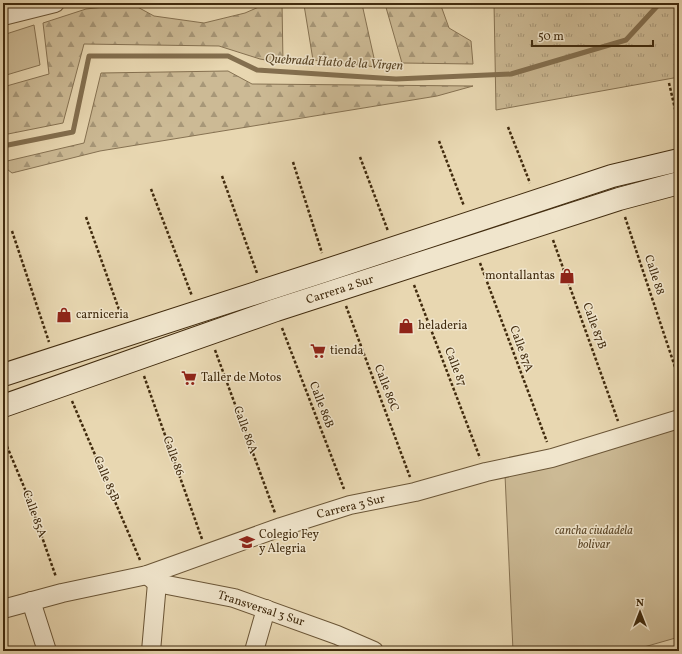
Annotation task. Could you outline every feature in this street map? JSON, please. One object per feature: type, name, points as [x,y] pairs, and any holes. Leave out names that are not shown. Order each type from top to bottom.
[{"type":"street","points":[[3,16],[24,7],[55,3]]},
{"type":"street","name":"Carrera 2 Sur","points":[[3,374],[307,277],[612,176],[679,160]]},
{"type":"street","points":[[645,168],[652,190]]},
{"type":"street","name":"Carrera 2 Sur","points":[[3,406],[276,310],[546,222],[619,199],[679,183]]},
{"type":"street","points":[[307,277],[314,298]]},
{"type":"street","name":"Carrera 3 Sur","points":[[3,609],[62,593],[152,579],[208,553],[281,527],[350,505],[415,492],[486,472],[552,458],[679,419]]},
{"type":"street","points":[[151,651],[152,579]]},
{"type":"street","name":"Transversal 3 Sur","points":[[152,579],[234,598],[266,609],[355,647],[374,651]]},
{"type":"street","points":[[31,601],[47,651]]},
{"type":"street","points":[[254,651],[266,609]]},
{"type":"path","points":[[669,84],[679,126]]},
{"type":"path","points":[[508,127],[536,201]]},
{"type":"path","points":[[439,141],[471,223]]},
{"type":"path","points":[[360,157],[394,248]]},
{"type":"path","points":[[293,162],[327,270]]},
{"type":"path","points":[[222,176],[263,290]]},
{"type":"path","points":[[151,189],[198,311]]},
{"type":"path","name":"Calle 88","points":[[619,199],[679,379]]},
{"type":"path","points":[[86,217],[128,334]]},
{"type":"path","name":"Calle 87B","points":[[546,222],[623,436]]},
{"type":"path","points":[[12,231],[55,357]]},
{"type":"path","name":"Calle 87A","points":[[473,246],[552,458]]},
{"type":"path","name":"Calle 87","points":[[408,268],[486,472]]},
{"type":"path","name":"Calle 86C","points":[[340,290],[415,492]]},
{"type":"path","name":"Calle 86B","points":[[276,310],[350,505]]},
{"type":"path","name":"Calle 86A","points":[[209,333],[281,527]]},
{"type":"path","name":"Calle 86","points":[[138,358],[208,553]]},
{"type":"path","name":"Calle 85B","points":[[65,384],[152,579]]},
{"type":"path","name":"Calle 85A","points":[[3,438],[27,494],[62,593]]},
{"type":"green space","points":[[268,3],[282,3],[283,63],[260,59],[219,46],[84,44],[63,123],[3,135],[3,87],[49,74],[43,23],[86,9],[132,4],[154,16],[204,23],[245,13]]},
{"type":"green space","points":[[440,3],[449,28],[471,41],[473,64],[402,63],[385,4]]},
{"type":"green space","points":[[494,3],[679,3],[679,77],[496,110]]},
{"type":"green space","points":[[362,4],[376,67],[313,60],[304,5]]},
{"type":"green space","points":[[34,25],[40,65],[3,76],[3,35]]},
{"type":"green space","points":[[228,71],[252,84],[473,86],[437,96],[100,151],[12,173],[3,166],[3,162],[84,143],[101,73]]},
{"type":"green space","name":"cancha ciudadela bolivar","points":[[679,422],[679,637],[630,651],[513,651],[505,475]]},
{"type":"waterway","name":"Quebrada Hato de la Virgen","points":[[3,146],[73,132],[89,56],[228,56],[257,70],[396,79],[511,74],[626,40],[660,3]]},
{"type":"place","name":"montallantas","points":[[567,276]]},
{"type":"place","name":"carniceria","points":[[64,315]]},
{"type":"place","name":"heladeria","points":[[406,326]]},
{"type":"place","name":"tienda","points":[[318,351]]},
{"type":"place","name":"Taller de Motos","points":[[189,378]]},
{"type":"place","name":"Colegio Fey y Alegria","points":[[247,542]]}]
